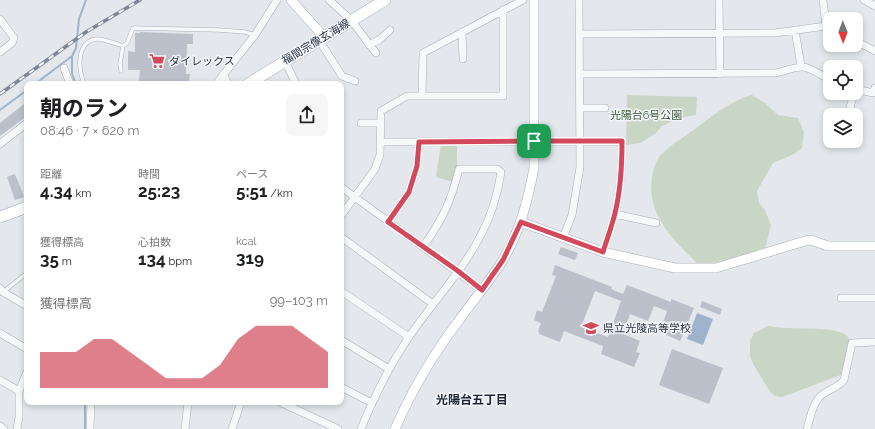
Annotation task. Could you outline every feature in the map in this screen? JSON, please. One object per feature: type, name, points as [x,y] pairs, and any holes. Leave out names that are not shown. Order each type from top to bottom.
[{"type":"main road","name":"福間宗像玄海線","points":[[253,81],[385,0]]},
{"type":"main road","points":[[0,216],[24,207]]},
{"type":"street","points":[[218,81],[255,35],[277,0]]},
{"type":"street","points":[[291,0],[322,38],[342,76],[355,81]]},
{"type":"street","points":[[329,0],[351,20],[376,53]]},
{"type":"street","points":[[422,96],[423,53],[523,0]]},
{"type":"street","points":[[395,429],[404,408],[431,360],[503,260],[521,222],[532,175],[534,141],[534,0]]},
{"type":"street","points":[[563,238],[572,215],[580,167],[579,0]]},
{"type":"street","points":[[719,0],[720,74]]},
{"type":"street","points":[[823,0],[825,12]]},
{"type":"street","points":[[864,0],[875,6]]},
{"type":"street","points":[[344,212],[375,169],[380,155],[381,112],[407,96],[503,96],[503,10]]},
{"type":"street","points":[[0,19],[14,38],[12,44],[0,52]]},
{"type":"street","points":[[580,34],[775,33],[823,27]]},
{"type":"street","points":[[369,45],[379,40],[390,30]]},
{"type":"street","points":[[795,30],[801,66]]},
{"type":"street","points":[[462,32],[462,59]]},
{"type":"street","points":[[863,45],[875,51]]},
{"type":"street","points":[[285,60],[295,81]]},
{"type":"street","points":[[580,74],[776,73],[801,66],[807,66],[823,76]]},
{"type":"street","points":[[64,68],[69,81]]},
{"type":"street","points":[[223,74],[226,81]]},
{"type":"street","points":[[863,91],[873,94],[875,88]]},
{"type":"street","points":[[850,108],[852,100]]},
{"type":"street","points":[[580,108],[606,108]]},
{"type":"street","points":[[361,123],[381,123]]},
{"type":"street","points":[[0,144],[24,125]]},
{"type":"street","points":[[381,142],[622,141],[622,169],[615,214],[603,252]]},
{"type":"street","points":[[388,222],[409,192],[417,166],[419,142]]},
{"type":"street","points":[[361,429],[389,369],[409,337],[458,271],[480,235],[494,204],[501,172],[497,169],[459,169],[454,190],[441,220],[423,247]]},
{"type":"street","points":[[344,190],[458,271],[482,290]]},
{"type":"street","points":[[615,214],[656,223]]},
{"type":"street","points":[[521,222],[603,252],[675,268],[696,269],[721,266],[811,240],[828,246],[875,246]]},
{"type":"street","points":[[344,238],[433,304]]},
{"type":"street","points":[[2,290],[24,304]]},
{"type":"street","points":[[344,294],[409,337]]},
{"type":"street","points":[[841,298],[875,298]]},
{"type":"street","points":[[0,333],[24,347]]},
{"type":"street","points":[[344,342],[389,369]]},
{"type":"street","points":[[807,429],[816,401],[821,395],[841,384],[844,380],[852,343],[875,342]]},
{"type":"street","points":[[17,429],[19,418],[19,391],[24,379]]},
{"type":"street","points":[[0,380],[19,391]]},
{"type":"street","points":[[344,389],[372,403]]},
{"type":"street","points":[[90,429],[91,405]]},
{"type":"street","points":[[185,429],[188,405]]},
{"type":"street","points":[[232,429],[240,405]]},
{"type":"street","points":[[286,405],[338,429]]},
{"type":"street","points":[[0,426],[4,429]]},
{"type":"lane","points":[[120,71],[123,46],[127,43],[133,28],[219,30],[246,32],[255,35]]},
{"type":"lane","points":[[82,81],[79,70],[79,61],[87,43],[97,39],[123,46]]},
{"type":"lane","points":[[2,290],[24,276]]},
{"type":"green space","name":"光陽台6号公園","points":[[627,95],[697,97],[696,115],[679,118],[662,126],[656,133],[640,143],[626,145]]},
{"type":"green space","points":[[752,95],[765,103],[778,115],[798,118],[804,132],[802,148],[794,154],[773,163],[757,191],[759,203],[765,210],[771,225],[765,249],[718,262],[699,265],[672,237],[658,215],[653,203],[651,191],[654,167],[659,157],[663,153],[690,132],[722,109]]},
{"type":"green space","points":[[441,144],[457,144],[457,166],[453,182],[436,177]]},
{"type":"green space","points":[[768,326],[831,330],[846,335],[849,339],[850,347],[846,373],[782,397],[775,396],[770,392],[753,364],[750,356],[750,341],[754,333]]},
{"type":"water","points":[[697,313],[713,319],[703,345],[687,339]]},
{"type":"building","name":"ダイレックス","points":[[135,33],[193,34],[193,44],[187,44],[186,74],[190,74],[189,81],[139,81],[140,70],[128,70],[128,51],[135,52]]},
{"type":"building","points":[[24,104],[24,118],[0,136],[0,123]]},
{"type":"building","points":[[15,174],[24,197],[15,200],[7,177]]},
{"type":"building","points":[[561,247],[578,253],[575,260],[558,254]]},
{"type":"building","points":[[555,265],[612,287],[611,289],[623,294],[627,285],[671,302],[671,299],[694,308],[680,341],[660,332],[667,311],[654,306],[648,321],[630,314],[623,334],[640,341],[636,352],[640,353],[634,367],[601,354],[603,346],[564,331],[560,342],[539,334],[538,331],[541,323],[534,320],[537,310],[542,312],[556,276],[552,275]],"holes":[[[595,291],[621,301],[608,337],[581,327]]]},
{"type":"building","points":[[702,301],[722,309],[720,315],[700,307]]},
{"type":"building","points":[[672,349],[723,368],[709,404],[659,385]]},
{"type":"waterway","points":[[75,81],[72,74],[72,56],[76,48],[79,19],[86,0]]},
{"type":"waterway","points":[[39,81],[72,56]]},
{"type":"waterway","points":[[0,110],[24,92]]},
{"type":"waterway","points":[[85,405],[85,429]]},
{"type":"railway","points":[[0,94],[86,32],[140,0]]},
{"type":"place","name":"ダイレックス","points":[[157,61]]},
{"type":"place","name":"県立光陵高等学校","points":[[591,328]]},
{"type":"district","name":"光陽台五丁目","points":[[472,400]]},
{"type":"route","points":[[534,141],[622,141],[622,169],[619,195],[615,214],[603,252],[521,222],[503,260],[482,290],[458,271],[388,222],[409,192],[417,166],[419,142],[534,141]]}]
